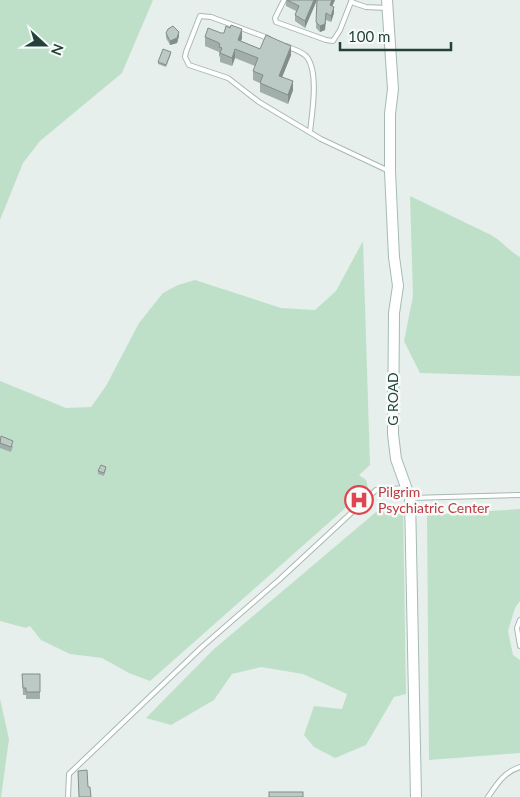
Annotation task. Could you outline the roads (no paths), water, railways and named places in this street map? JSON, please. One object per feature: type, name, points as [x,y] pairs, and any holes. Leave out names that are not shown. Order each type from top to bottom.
[{"type":"street","name":"G ROAD","points":[[387,4],[393,89],[390,114],[394,257],[398,286],[394,313],[393,434],[396,459],[408,493],[416,797]]},
{"type":"lane","points":[[284,0],[275,18],[276,22],[333,41],[340,30],[351,1],[366,6],[387,4]]},
{"type":"lane","points":[[274,40],[211,16],[200,16],[185,57],[189,65],[228,78],[259,102],[310,132],[353,155],[391,172]]},
{"type":"lane","points":[[282,44],[305,55],[313,69],[310,132]]},
{"type":"lane","points":[[68,797],[69,774],[203,646],[280,579],[376,490],[408,493],[520,495]]},
{"type":"lane","points":[[520,620],[517,628],[520,646]]},
{"type":"lane","points":[[488,797],[500,779],[511,770],[520,767]]},
{"type":"place","name":"Pilgrim Psychiatric Center","points":[[359,500]]}]
